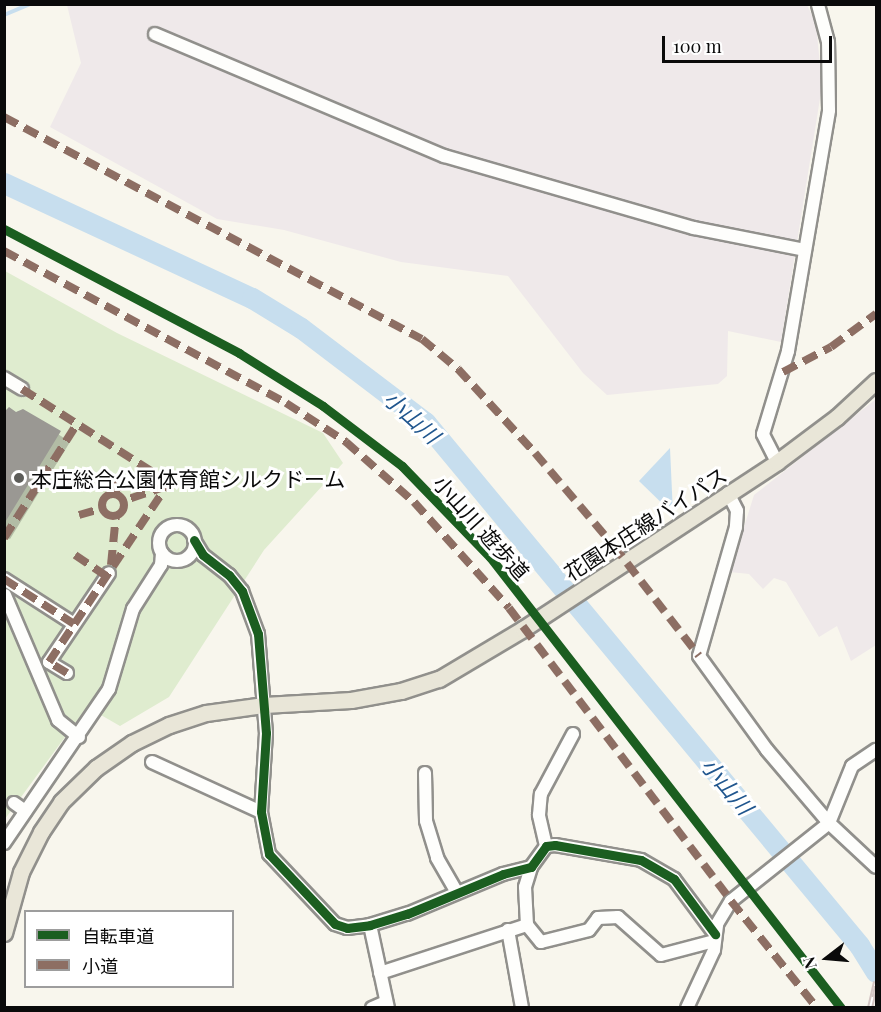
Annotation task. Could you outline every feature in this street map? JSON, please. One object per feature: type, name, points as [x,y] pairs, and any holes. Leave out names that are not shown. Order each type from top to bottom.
[{"type":"main road","name":"花園本庄線バイパス","points":[[4,933],[21,872],[41,832],[61,802],[96,768],[168,725],[206,713],[264,705],[351,700],[401,691],[438,679],[526,627],[777,462],[837,417],[876,381]]},
{"type":"street","points":[[777,462],[763,434],[783,372],[829,110],[828,42],[818,4]]},
{"type":"street","points":[[155,34],[444,156],[694,228],[805,250]]},
{"type":"street","points":[[4,378],[22,389]]},
{"type":"street","points":[[728,493],[737,511],[736,527],[699,656],[766,750],[826,825],[876,867]]},
{"type":"street","points":[[4,843],[25,811],[42,776],[79,737],[109,689],[133,609],[165,559],[160,537],[172,526],[184,526],[203,555],[229,575],[251,609],[258,634],[264,705],[261,812],[269,854],[317,909],[335,924],[347,927],[370,925],[531,867]]},
{"type":"street","points":[[188,557],[194,540]]},
{"type":"street","points":[[165,559],[203,555]]},
{"type":"street","points":[[67,673],[49,662],[109,573]]},
{"type":"street","points":[[4,579],[74,624]]},
{"type":"street","points":[[5,595],[58,720],[79,737]]},
{"type":"street","points":[[573,734],[541,794],[539,815],[546,846],[531,867],[525,887],[527,925],[541,942],[589,930],[598,918],[618,917],[661,955],[692,948],[714,937]]},
{"type":"street","points":[[687,1008],[706,967],[717,924],[734,898],[826,825],[852,766],[876,750]]},
{"type":"street","points":[[152,762],[261,812]]},
{"type":"street","points":[[425,773],[426,821],[437,858],[457,892]]},
{"type":"street","points":[[14,803],[25,811]]},
{"type":"street","points":[[546,846],[641,860],[674,879],[714,937]]},
{"type":"street","points":[[370,925],[387,1005],[372,1008]]},
{"type":"street","points":[[380,974],[527,925]]},
{"type":"street","points":[[508,930],[522,1008]]},
{"type":"street","points":[[692,948],[706,967]]},
{"type":"shaded area","points":[[67,5],[807,5],[816,23],[822,86],[781,342],[728,331],[727,376],[718,384],[607,395],[583,373],[508,276],[401,262],[284,230],[217,219],[50,127],[81,63]]},
{"type":"shaded area","points":[[876,399],[876,645],[851,661],[837,626],[819,637],[786,582],[774,578],[763,589],[749,574],[730,572],[754,495]]},
{"type":"green space","points":[[5,271],[117,333],[323,433],[343,463],[264,550],[169,697],[120,726],[87,707],[5,819]]},
{"type":"water","points":[[670,448],[673,514],[639,481]]},
{"type":"building","name":"本庄総合公園体育館シルクドーム","points":[[9,407],[16,412],[23,409],[61,431],[4,524],[4,412]]},
{"type":"waterway","points":[[4,15],[30,4]]},
{"type":"waterway","name":"小山川","points":[[4,183],[252,298],[301,328],[425,422],[859,945],[876,972]]},
{"type":"railway","points":[[870,1008],[876,982]]},
{"type":"marked path","points":[[4,117],[422,339],[458,369],[535,453],[613,545],[699,656]]},
{"type":"marked path","points":[[4,251],[286,403],[346,442],[414,502],[509,608],[731,901],[817,1008]]},
{"type":"marked path","points":[[783,372],[831,347],[876,314]]},
{"type":"marked path","points":[[22,389],[170,483],[167,486]]},
{"type":"marked path","points":[[4,538],[77,424]]},
{"type":"marked path","points":[[113,478],[119,496]]},
{"type":"marked path","points":[[67,673],[49,662],[167,486],[123,501]]},
{"type":"marked path","points":[[113,494],[123,501],[124,505],[117,515],[113,516],[103,509],[102,505],[109,495],[113,494]]},
{"type":"marked path","points":[[79,515],[103,508]]},
{"type":"marked path","points":[[111,565],[116,515]]},
{"type":"marked path","points":[[75,555],[106,576]]},
{"type":"marked path","points":[[4,579],[74,624]]},
{"type":"cycle path","name":"小山川 遊歩道","points":[[4,229],[239,353],[323,406],[402,466],[490,557],[841,1008]]},
{"type":"cycle path","points":[[194,540],[203,555],[229,575],[242,591],[258,634],[266,733],[261,812],[269,854],[335,924],[347,928],[370,925],[407,914],[503,874],[531,867],[546,846],[555,845],[641,860],[674,879],[715,934]]},
{"type":"place","name":"本庄総合公園体育館シルクドーム","points":[[19,478]]}]
